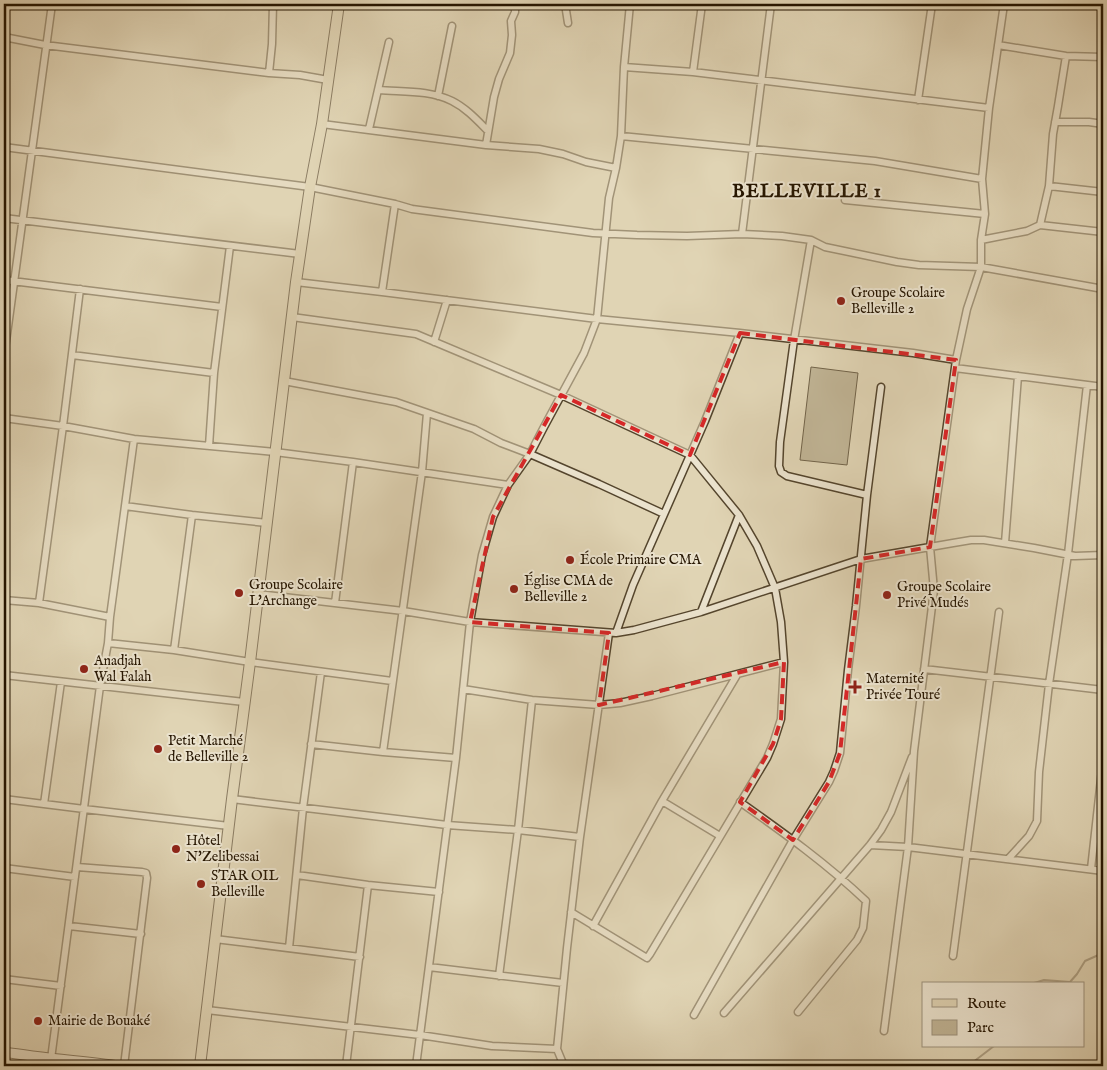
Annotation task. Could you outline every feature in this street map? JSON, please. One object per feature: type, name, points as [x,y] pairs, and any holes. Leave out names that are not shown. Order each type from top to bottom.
[{"type":"main road","points":[[200,1066],[296,282],[310,187],[322,124],[339,4]]},
{"type":"street","points":[[4,356],[21,220],[52,4]]},
{"type":"street","points":[[269,73],[272,44],[271,4]]},
{"type":"street","points":[[486,145],[494,96],[510,53],[511,21],[515,12],[515,4]]},
{"type":"street","points":[[565,4],[568,23]]},
{"type":"street","points":[[416,1066],[448,825],[470,622],[482,554],[493,517],[508,485],[530,454],[584,353],[597,319],[609,198],[616,168],[620,136],[630,4]]},
{"type":"street","points":[[693,72],[702,4]]},
{"type":"street","points":[[742,234],[771,4]]},
{"type":"street","points":[[918,100],[932,4]]},
{"type":"street","points":[[884,1031],[908,847],[914,752],[934,590],[930,547],[956,360],[967,309],[980,267],[981,240],[985,214],[982,179],[989,108],[1004,4]]},
{"type":"street","points":[[438,96],[452,26]]},
{"type":"street","points":[[4,37],[45,45],[269,73],[300,75],[328,80]]},
{"type":"street","points":[[369,130],[389,42]]},
{"type":"street","points":[[998,45],[1066,56],[1103,57]]},
{"type":"street","points":[[1040,225],[1049,186],[1053,134],[1066,56]]},
{"type":"street","points":[[624,68],[693,72],[989,108]]},
{"type":"street","points":[[379,90],[423,93],[452,101],[464,109],[488,131]]},
{"type":"street","points":[[1055,122],[1103,124]]},
{"type":"street","points":[[322,124],[486,145],[551,151],[586,162],[616,168]]},
{"type":"street","points":[[620,136],[875,161],[982,179]]},
{"type":"street","points":[[4,147],[310,187],[395,204],[412,210],[605,233],[687,236],[742,234],[782,236],[811,240],[825,247],[897,262],[918,265],[980,267],[1103,289]]},
{"type":"street","points":[[1049,186],[1103,192]]},
{"type":"street","points":[[845,200],[985,214]]},
{"type":"street","points":[[382,292],[395,204]]},
{"type":"street","points":[[4,218],[300,254]]},
{"type":"street","points":[[981,240],[1027,231],[1040,225],[1103,232]]},
{"type":"street","points":[[811,240],[794,340],[780,442],[779,466],[781,472],[787,476],[867,494]]},
{"type":"street","points":[[209,446],[214,373],[230,246]]},
{"type":"street","points":[[4,280],[222,307]]},
{"type":"street","points":[[296,282],[597,319],[914,353],[956,360]]},
{"type":"street","points":[[39,603],[80,289]]},
{"type":"street","points":[[434,342],[447,300]]},
{"type":"street","points":[[292,317],[416,334],[561,395],[690,455],[739,515],[757,546],[775,588],[781,622],[784,662],[780,719],[767,758],[647,958],[571,912]]},
{"type":"street","points":[[616,634],[633,585],[705,421],[740,333]]},
{"type":"street","points":[[72,355],[214,373]]},
{"type":"street","points":[[955,368],[1103,387]]},
{"type":"street","points":[[1006,544],[1018,376]]},
{"type":"street","points":[[284,381],[396,402],[474,429],[501,443],[664,514]]},
{"type":"street","points":[[1009,858],[1029,836],[1036,821],[1039,772],[1049,684],[1068,554],[1086,385]]},
{"type":"street","points":[[694,1015],[793,840],[829,782],[840,753],[867,494],[881,387]]},
{"type":"street","points":[[383,752],[422,472],[427,413]]},
{"type":"street","points":[[4,418],[63,426],[134,439],[275,452],[508,485]]},
{"type":"street","points":[[52,1059],[134,439]]},
{"type":"street","points":[[335,603],[353,462]]},
{"type":"street","points":[[125,506],[266,522]]},
{"type":"street","points":[[174,650],[192,515]]},
{"type":"street","points":[[701,612],[739,515]]},
{"type":"street","points":[[258,594],[402,611],[470,622],[616,634],[701,612],[861,559],[971,540],[984,540],[1068,554],[1103,555]]},
{"type":"street","points":[[4,600],[39,603],[110,616]]},
{"type":"street","points":[[953,956],[999,612]]},
{"type":"street","points":[[564,1066],[556,1049],[580,837],[609,633]]},
{"type":"street","points":[[108,644],[174,650],[392,681]]},
{"type":"street","points":[[463,689],[532,700],[599,705],[620,703],[652,696],[784,662]]},
{"type":"street","points":[[924,669],[1103,690]]},
{"type":"street","points":[[289,948],[303,808],[320,672]]},
{"type":"street","points":[[593,926],[662,801],[737,674]]},
{"type":"street","points":[[4,675],[244,702]]},
{"type":"street","points":[[44,804],[61,682]]},
{"type":"street","points":[[499,976],[518,830],[532,700]]},
{"type":"street","points":[[311,744],[456,758]]},
{"type":"street","points":[[724,1013],[870,844],[891,812],[914,752]]},
{"type":"street","points":[[1091,869],[1103,761]]},
{"type":"street","points":[[4,799],[229,826]]},
{"type":"street","points":[[232,800],[448,825],[580,837]]},
{"type":"street","points":[[662,801],[720,836]]},
{"type":"street","points":[[740,802],[841,877],[866,901],[863,928],[857,940],[798,1012]]},
{"type":"street","points":[[870,844],[1009,858],[1103,870]]},
{"type":"street","points":[[77,867],[146,873],[147,878],[124,1066]]},
{"type":"street","points":[[4,868],[75,878]]},
{"type":"street","points":[[297,875],[439,892]]},
{"type":"street","points":[[346,1066],[368,885]]},
{"type":"street","points":[[69,926],[140,934]]},
{"type":"street","points":[[215,939],[360,957]]},
{"type":"street","points":[[429,967],[563,983]]},
{"type":"street","points":[[4,979],[61,986]]},
{"type":"street","points":[[207,1010],[492,1046],[556,1049]]},
{"type":"street","points":[[4,1052],[69,1063],[119,1066]]},
{"type":"highlighted area","points":[[740,333],[956,360],[930,547],[861,559],[840,753],[829,782],[793,840],[740,802],[773,744],[781,719],[784,662],[599,705],[609,633],[470,622],[493,517],[561,395],[690,455]]},
{"type":"green space","points":[[811,367],[858,373],[847,465],[800,460]]},
{"type":"waterway","points":[[1070,982],[1085,961],[1103,953]]},
{"type":"waterway","points":[[1038,982],[1044,980],[1070,982]]},
{"type":"waterway","points":[[968,1066],[991,1048]]},
{"type":"place","name":"Groupe Scolaire Belleville 2","points":[[841,301]]},
{"type":"place","name":"École Primaire CMA","points":[[570,560]]},
{"type":"place","name":"Église CMA de Belleville 2","points":[[514,589]]},
{"type":"place","name":"Groupe Scolaire L'Archange","points":[[239,593]]},
{"type":"place","name":"Groupe Scolaire Privé Mudés","points":[[887,595]]},
{"type":"place","name":"Anadjah Wal Falah","points":[[84,669]]},
{"type":"place","name":"Maternité Privée Touré","points":[[855,687]]},
{"type":"place","name":"Petit Marché de Belleville 2","points":[[158,749]]},
{"type":"place","name":"Hôtel N'Zelibessai","points":[[176,849]]},
{"type":"place","name":"STAR OIL Belleville","points":[[201,884]]},
{"type":"place","name":"Mairie de Bouaké","points":[[38,1021]]},
{"type":"district","name":"BELLEVILLE 1","points":[[807,192]]}]
